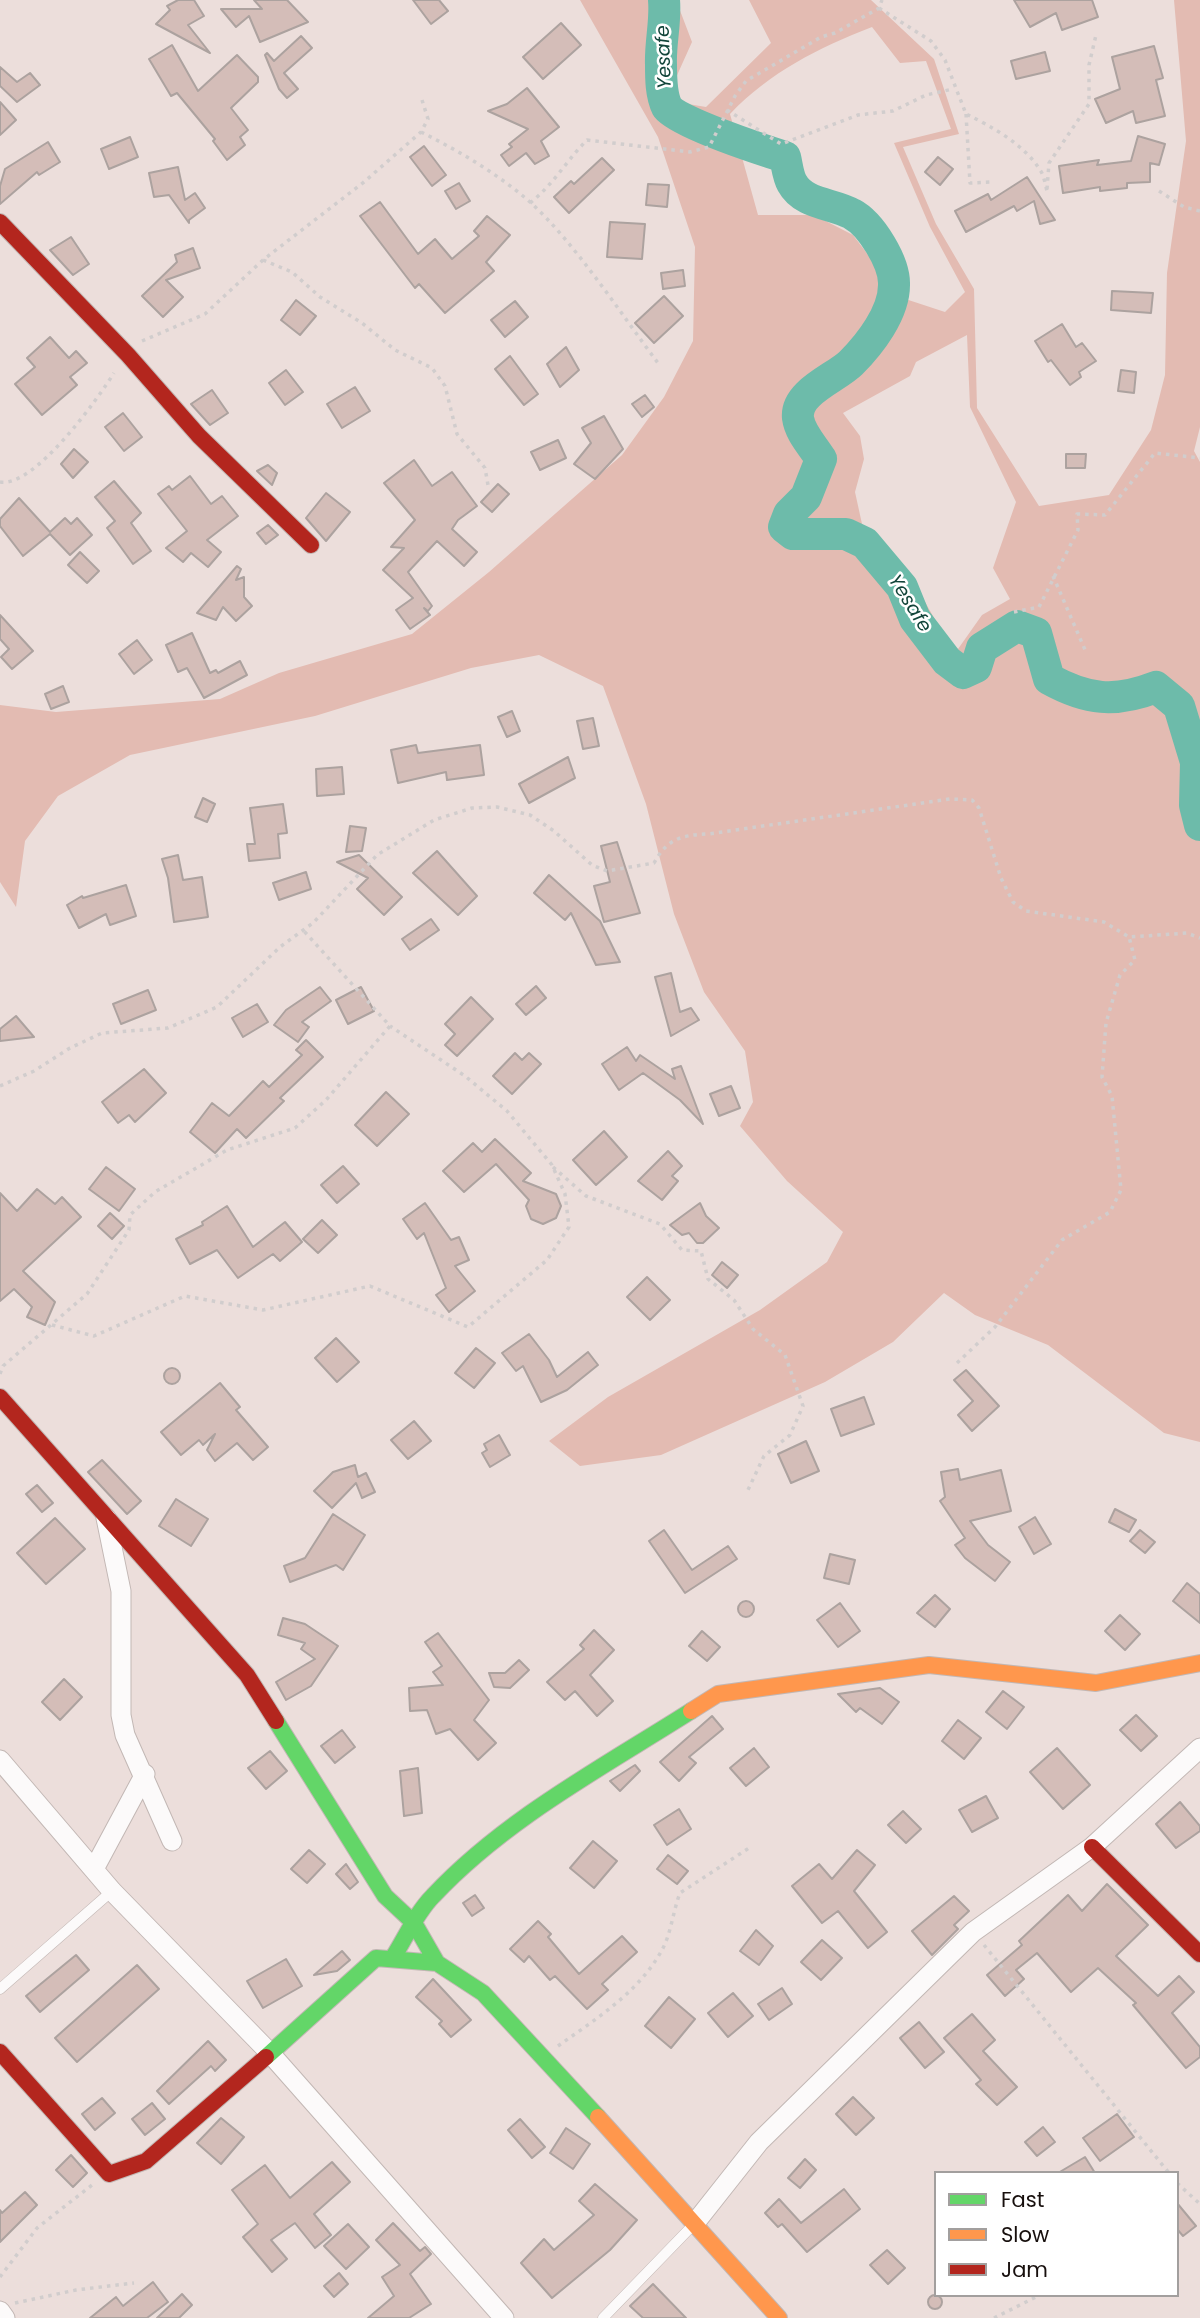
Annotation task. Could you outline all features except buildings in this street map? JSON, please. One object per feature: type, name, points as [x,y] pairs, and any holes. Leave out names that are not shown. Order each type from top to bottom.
[{"type":"street","points":[[0,222],[128,355],[199,436],[311,545]]},
{"type":"street","points":[[0,1397],[247,1675],[385,1896],[414,1923],[436,1963]]},
{"type":"street","points":[[105,1513],[121,1591],[121,1715],[125,1735],[145,1774],[172,1841]]},
{"type":"street","points":[[392,1959],[431,1897],[480,1853],[546,1803],[718,1694],[929,1665],[1096,1683],[1200,1663]]},
{"type":"street","points":[[695,2223],[759,2142],[974,1933],[1092,1847],[1200,1748]]},
{"type":"street","points":[[0,1760],[112,1891],[269,2052],[505,2318]]},
{"type":"street","points":[[93,1870],[145,1774]]},
{"type":"street","points":[[1092,1847],[1200,1954]]},
{"type":"street","points":[[0,2052],[109,2174],[146,2161],[168,2144],[376,1958],[436,1963],[483,1993],[779,2318]]},
{"type":"lane","points":[[0,1989],[112,1891]]},
{"type":"lane","points":[[603,2318],[695,2223]]},
{"type":"path","points":[[530,203],[548,188],[562,166],[587,139],[690,152],[709,147],[727,110],[746,81],[821,37],[835,33],[879,8],[882,0]]},
{"type":"path","points":[[879,8],[932,41],[945,61],[953,89],[966,114],[970,183],[990,182]]},
{"type":"path","points":[[966,114],[986,123],[1017,146],[1040,170],[1047,191],[1049,163],[1089,104],[1089,65],[1096,35]]},
{"type":"path","points":[[727,110],[781,144],[858,115],[893,111],[926,95],[953,89]]},
{"type":"path","points":[[0,482],[20,480],[64,440],[95,405],[128,355],[144,340],[205,314],[263,260],[364,182],[421,132],[428,119],[422,100]]},
{"type":"path","points":[[421,132],[459,151],[530,203],[580,260],[658,363]]},
{"type":"path","points":[[1160,191],[1184,206],[1200,211]]},
{"type":"path","points":[[263,260],[292,272],[320,297],[362,323],[395,350],[432,368],[445,386],[457,434],[485,467],[488,485]]},
{"type":"path","points":[[1014,612],[1039,607],[1078,530],[1077,514],[1105,515],[1155,453],[1200,458]]},
{"type":"path","points":[[1054,576],[1086,652]]},
{"type":"path","points":[[0,1086],[34,1072],[69,1048],[102,1033],[167,1028],[217,1007],[280,947],[303,930],[377,855],[434,820],[472,808],[497,807],[530,815],[554,831],[592,865],[607,871],[654,863],[664,846],[683,835],[950,799],[972,800],[979,808],[1001,878],[1013,902],[1027,911],[1104,922],[1129,937],[1187,933],[1200,938]]},
{"type":"path","points":[[303,930],[390,1026],[507,1111],[552,1165],[586,1196],[660,1224],[682,1250],[701,1251],[708,1279],[734,1300],[753,1329],[785,1355],[803,1406],[790,1435],[764,1456],[747,1492]]},
{"type":"path","points":[[957,1363],[995,1326],[1062,1240],[1110,1212],[1121,1190],[1112,1096],[1102,1077],[1106,1023],[1120,975],[1135,960],[1129,937]]},
{"type":"path","points":[[0,1374],[3,1366],[87,1294],[129,1230],[130,1215],[155,1192],[228,1150],[295,1128],[326,1100],[390,1026]]},
{"type":"path","points":[[52,1325],[94,1336],[185,1296],[263,1310],[370,1286],[468,1327],[547,1260],[569,1227],[565,1194],[552,1165]]},
{"type":"path","points":[[542,2057],[601,2015],[644,1977],[664,1948],[680,1893],[750,1849]]},
{"type":"path","points":[[974,1933],[1167,2171]]},
{"type":"path","points":[[0,2277],[37,2228],[109,2174]]},
{"type":"path","points":[[1179,2185],[1200,2204]]},
{"type":"path","points":[[6,2311],[76,2290],[134,2283]]},
{"type":"path","points":[[994,2318],[1036,2297]]},
{"type":"shaded area","points":[[580,0],[676,0],[692,42],[674,82],[682,103],[706,107],[771,43],[749,0],[871,0],[934,59],[959,134],[903,147],[936,224],[974,289],[977,408],[1039,506],[1109,495],[1151,430],[1165,375],[1167,273],[1186,141],[1174,0],[1200,0],[1200,427],[1194,451],[1200,462],[1200,1442],[1164,1433],[1048,1345],[975,1315],[944,1293],[893,1342],[825,1382],[661,1455],[580,1466],[549,1441],[608,1397],[760,1310],[827,1262],[843,1232],[787,1181],[740,1126],[753,1102],[745,1051],[704,992],[674,914],[646,804],[603,686],[539,655],[471,668],[315,716],[130,755],[58,796],[25,841],[16,907],[0,882],[0,705],[56,712],[220,699],[279,673],[412,634],[489,572],[622,455],[664,397],[693,341],[695,247],[658,137]],"holes":[[[872,27],[900,63],[926,61],[951,129],[894,143],[930,227],[965,292],[945,312],[881,291],[875,264],[853,235],[814,215],[758,215],[730,114],[778,74],[833,44]],[[967,335],[970,407],[1016,502],[993,568],[1010,599],[982,615],[958,649],[949,644],[905,567],[862,524],[855,492],[864,459],[860,436],[843,413],[910,376],[916,362]]]},
{"type":"waterway","name":"Yesafe","points":[[664,0],[661,75],[662,92],[667,107],[673,113],[702,127],[785,157],[791,180],[797,190],[811,200],[844,210],[859,219],[874,235],[891,266],[893,296],[873,337],[851,363],[809,393],[799,409],[801,429],[821,459],[806,497],[789,514],[784,527],[793,534],[846,534],[865,543],[902,587],[915,619],[947,661],[963,673],[976,667],[982,648],[1017,626],[1036,633],[1049,679],[1063,686],[1101,697],[1127,695],[1156,687],[1179,706],[1196,762],[1195,805],[1200,825]]},
{"type":"traffic: fast","points":[[392,1959],[427,1903],[491,1842],[556,1796],[691,1711]]},
{"type":"traffic: fast","points":[[276,1721],[385,1896],[414,1923],[437,1963]]},
{"type":"traffic: fast","points":[[266,2057],[376,1958],[437,1963],[483,1993],[598,2117]]},
{"type":"traffic: slow","points":[[691,1711],[718,1694],[929,1665],[1096,1683],[1200,1663]]},
{"type":"traffic: slow","points":[[598,2117],[779,2318]]},
{"type":"traffic: jam","points":[[0,222],[128,355],[199,436],[311,545]]},
{"type":"traffic: jam","points":[[0,1397],[247,1675],[276,1721]]},
{"type":"traffic: jam","points":[[1092,1847],[1200,1954]]},
{"type":"traffic: jam","points":[[0,2052],[109,2174],[146,2161],[266,2057]]}]
